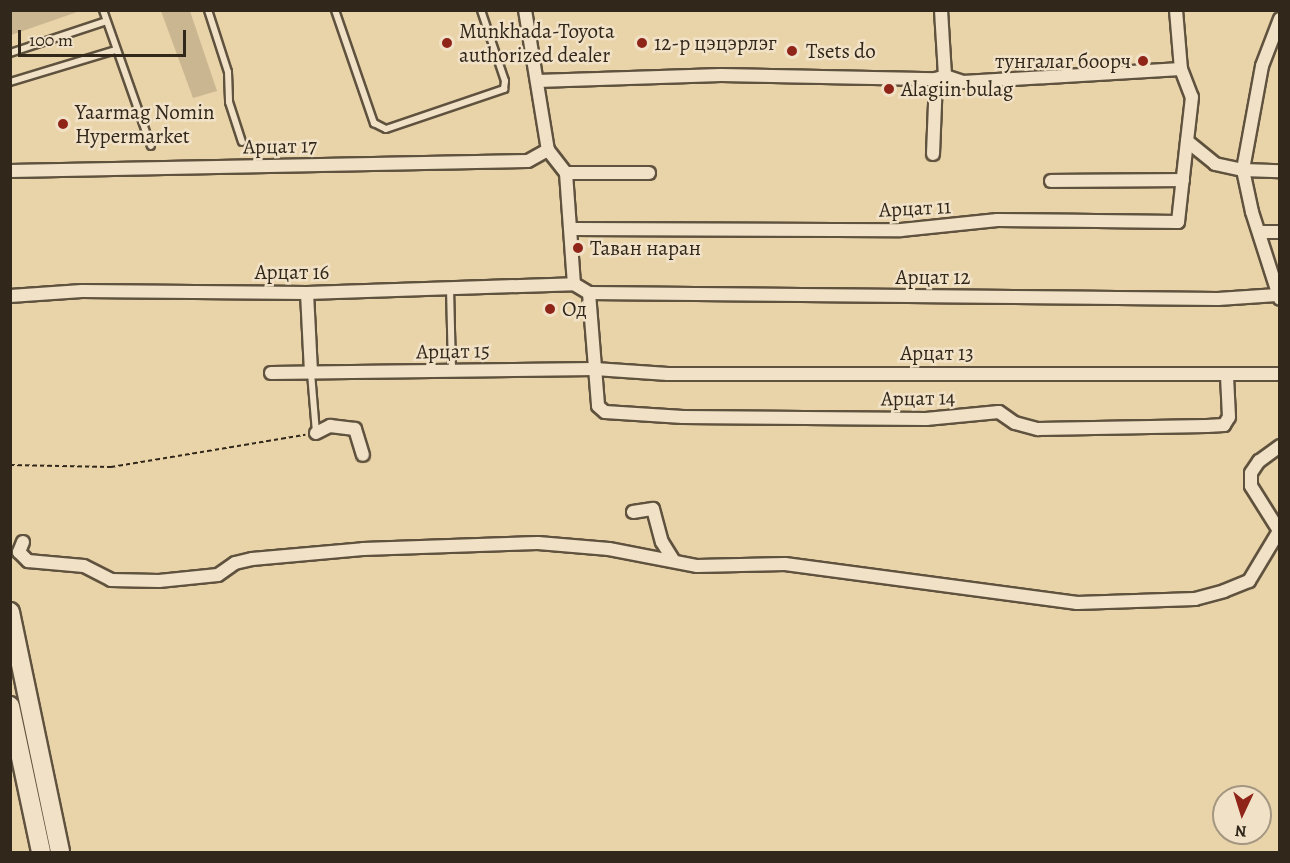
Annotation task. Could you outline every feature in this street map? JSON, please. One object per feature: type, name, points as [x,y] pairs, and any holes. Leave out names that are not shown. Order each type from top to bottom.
[{"type":"main road","points":[[10,612],[60,852]]},
{"type":"main road","points":[[10,706],[41,852]]},
{"type":"street","points":[[525,10],[548,150],[567,173],[573,229],[574,284],[589,293],[595,369]]},
{"type":"street","points":[[933,154],[940,78],[941,10]]},
{"type":"street","name":"Арцат 11","points":[[573,229],[901,230],[997,220],[1178,222],[1192,97],[1181,69],[1176,10]]},
{"type":"street","points":[[1278,297],[1243,170],[1262,66],[1280,19]]},
{"type":"street","points":[[537,81],[721,75],[940,78],[963,82],[1181,69]]},
{"type":"street","points":[[1187,141],[1215,164],[1243,170],[1280,171]]},
{"type":"street","name":"Арцат 17","points":[[10,171],[528,161],[548,150]]},
{"type":"street","points":[[567,173],[649,173]]},
{"type":"street","points":[[1051,181],[1183,180]]},
{"type":"street","points":[[1260,232],[1280,232]]},
{"type":"street","name":"Арцат 16","points":[[10,296],[82,291],[307,292],[574,284]]},
{"type":"street","points":[[307,292],[311,373]]},
{"type":"street","name":"Арцат 12","points":[[589,293],[1218,299],[1278,297]]},
{"type":"street","name":"Арцат 15","points":[[271,373],[595,369]]},
{"type":"street","name":"Арцат 14","points":[[595,369],[598,406],[616,414],[926,419],[999,412],[1015,423],[1038,429],[1072,430],[1224,425],[1229,417],[1227,376]]},
{"type":"street","name":"Арцат 13","points":[[595,369],[668,374],[1227,376],[1280,374]]},
{"type":"street","points":[[316,433],[330,426],[355,429],[363,454]]},
{"type":"street","points":[[19,549],[27,561],[84,566],[111,580],[159,581],[218,575],[235,563],[252,559],[438,543],[538,543],[609,549],[716,567],[785,564],[1077,603],[1195,599],[1249,581],[1279,531],[1251,486],[1251,473],[1259,461],[1280,446]]},
{"type":"street","points":[[633,512],[653,509],[662,542],[674,561]]},
{"type":"lane","points":[[103,10],[104,22],[151,146]]},
{"type":"lane","points":[[208,10],[228,72],[229,102],[242,142]]},
{"type":"lane","points":[[335,10],[374,123],[386,129],[504,89],[505,81],[481,10]]},
{"type":"lane","points":[[10,53],[104,22]]},
{"type":"lane","points":[[10,82],[115,50]]},
{"type":"lane","points":[[450,288],[452,370]]},
{"type":"lane","points":[[311,373],[316,433]]},
{"type":"path","points":[[10,465],[111,467],[316,433]]},
{"type":"shaded area","points":[[11,10],[80,10],[80,11],[11,35]]},
{"type":"shaded area","points":[[161,11],[190,11],[217,91],[193,98]]},
{"type":"place","name":"Munkhada-Toyota authorized dealer","points":[[447,43]]},
{"type":"place","name":"12-р цэцэрлэг","points":[[642,43]]},
{"type":"place","name":"Tsets do","points":[[792,51]]},
{"type":"place","name":"тунгалаг боорч","points":[[1143,61]]},
{"type":"place","name":"Alagiin bulag","points":[[889,89]]},
{"type":"place","name":"Yaarmag Nomin Hypermarket","points":[[63,124]]},
{"type":"place","name":"Таван наран","points":[[578,248]]},
{"type":"place","name":"Од","points":[[550,309]]}]
